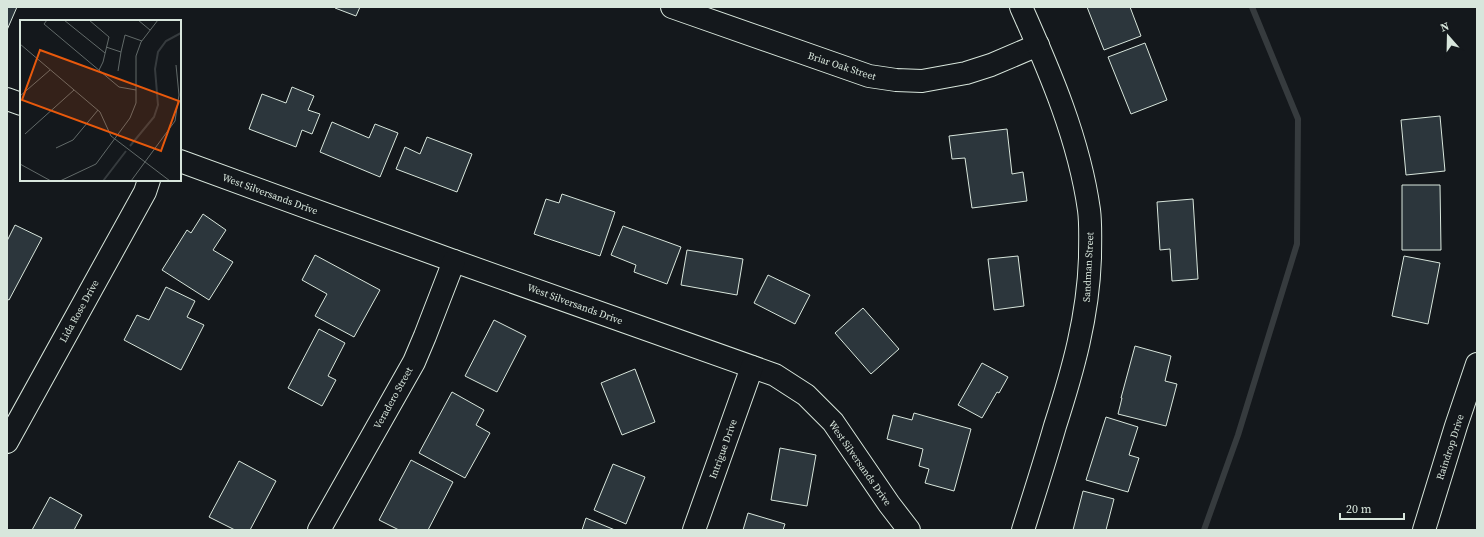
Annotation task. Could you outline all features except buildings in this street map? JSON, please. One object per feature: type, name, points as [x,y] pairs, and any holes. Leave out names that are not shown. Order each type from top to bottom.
[{"type":"street","name":"Briar Oak Street","points":[[672,7],[869,76],[896,80],[922,81],[966,73],[991,65],[1038,45]]},
{"type":"street","name":"Sandman Street","points":[[1021,7],[1067,117],[1081,170],[1089,211],[1090,244],[1089,283],[1082,329],[1071,374],[1024,530]]},
{"type":"street","points":[[7,99],[20,104]]},
{"type":"street","name":"West Silversands Drive","points":[[181,161],[454,261],[775,375],[806,395],[833,422],[889,504],[909,530]]},
{"type":"street","name":"Lida Rose Drive","points":[[7,442],[144,192],[149,181]]},
{"type":"street","name":"Veradero Street","points":[[319,530],[414,362],[454,261]]},
{"type":"street","name":"Raindrop Drive","points":[[1424,530],[1477,364]]},
{"type":"street","name":"Intrigue Drive","points":[[694,530],[752,367]]},
{"type":"waterway","points":[[1204,530],[1238,435],[1297,244],[1298,119],[1252,7]]}]
